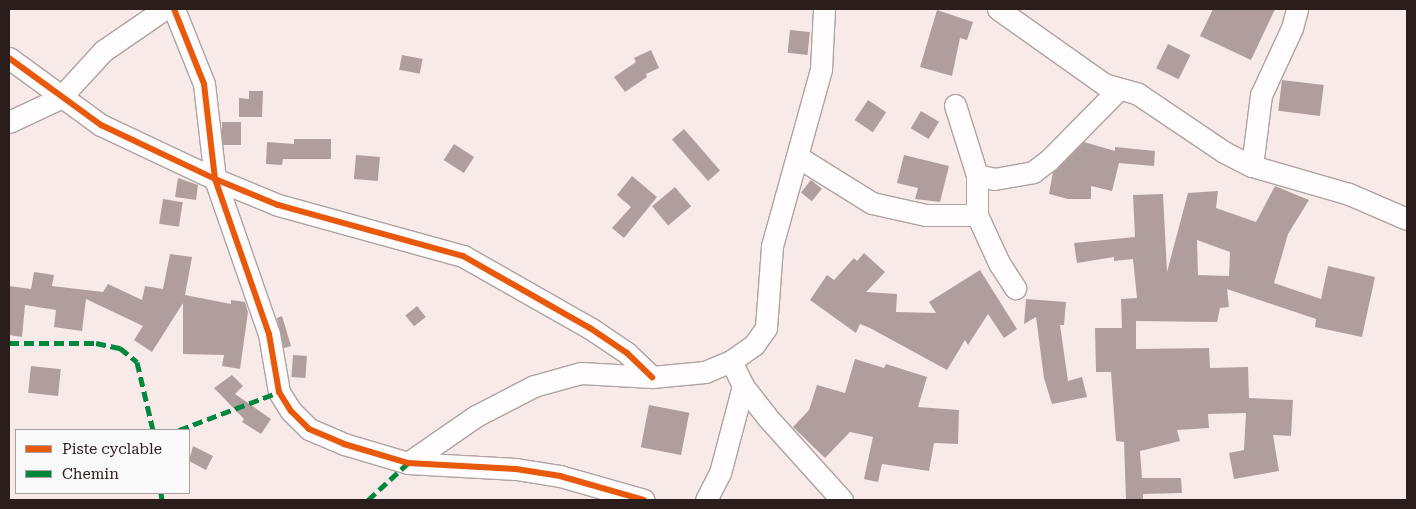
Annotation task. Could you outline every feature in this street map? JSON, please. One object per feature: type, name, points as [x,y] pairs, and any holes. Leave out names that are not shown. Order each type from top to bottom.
[{"type":"street","points":[[9,122],[60,98],[102,51],[164,9]]},
{"type":"street","points":[[174,9],[204,84],[215,179],[269,334],[280,392],[291,411],[310,429],[344,444],[408,464],[525,470],[560,476],[644,500]]},
{"type":"street","points":[[408,464],[476,416],[534,386],[581,373],[652,377],[705,372],[730,361],[754,345],[766,328],[772,246],[783,197],[798,157],[820,69],[824,9]]},
{"type":"street","points":[[998,9],[1097,79],[1118,90],[1138,94],[1224,152],[1252,166],[1349,194],[1407,219]]},
{"type":"street","points":[[1252,166],[1260,95],[1292,28],[1297,9]]},
{"type":"street","points":[[9,58],[60,98],[101,125],[215,179],[278,205],[463,256],[590,328],[627,353],[652,377]]},
{"type":"street","points":[[977,175],[994,179],[1033,172],[1049,160],[1118,90]]},
{"type":"street","points":[[955,105],[977,175],[977,215],[999,264],[1015,288]]},
{"type":"street","points":[[798,157],[872,204],[926,215],[977,215]]},
{"type":"street","points":[[730,361],[743,386],[767,417],[842,500]]},
{"type":"street","points":[[706,500],[720,473],[743,386]]},
{"type":"building","points":[[1213,9],[1275,9],[1251,60],[1200,36]]},
{"type":"building","points":[[937,10],[973,22],[967,40],[960,38],[952,76],[920,67]]},
{"type":"building","points":[[790,30],[810,32],[807,55],[788,53]]},
{"type":"building","points":[[1168,44],[1190,55],[1179,79],[1156,68]]},
{"type":"building","points":[[651,50],[659,68],[646,74],[647,77],[625,92],[614,77],[636,62],[634,58]]},
{"type":"building","points":[[402,55],[423,59],[420,74],[399,70]]},
{"type":"building","points":[[1282,80],[1324,85],[1320,116],[1278,111]]},
{"type":"building","points":[[249,91],[263,91],[262,117],[239,117],[239,98],[249,99]]},
{"type":"building","points":[[868,100],[886,112],[873,132],[855,120]]},
{"type":"building","points":[[921,111],[939,122],[929,139],[911,128]]},
{"type":"building","points":[[222,122],[241,122],[241,145],[222,145]]},
{"type":"building","points":[[684,129],[720,171],[708,181],[672,139]]},
{"type":"building","points":[[294,139],[331,139],[331,159],[283,159],[282,165],[266,164],[267,142],[294,144]]},
{"type":"building","points":[[1084,142],[1115,151],[1115,147],[1155,151],[1154,166],[1119,163],[1112,191],[1091,186],[1091,199],[1068,199],[1049,194],[1053,172]]},
{"type":"building","points":[[454,144],[474,157],[464,173],[444,160]]},
{"type":"building","points":[[356,155],[380,157],[378,181],[354,179]]},
{"type":"building","points":[[904,155],[949,166],[940,202],[915,199],[918,188],[897,183]]},
{"type":"building","points":[[632,176],[657,197],[624,238],[612,228],[631,207],[617,195]]},
{"type":"building","points":[[178,178],[198,185],[196,200],[175,197]]},
{"type":"building","points":[[811,180],[822,189],[812,201],[801,192]]},
{"type":"building","points":[[1275,186],[1309,200],[1288,234],[1274,283],[1321,299],[1328,266],[1375,277],[1362,337],[1315,327],[1316,319],[1227,289],[1229,307],[1220,308],[1217,322],[1136,321],[1136,349],[1209,348],[1210,368],[1248,367],[1249,398],[1293,400],[1291,436],[1273,435],[1279,471],[1234,479],[1229,453],[1244,450],[1246,413],[1208,414],[1209,428],[1177,430],[1180,441],[1140,451],[1142,478],[1181,478],[1182,493],[1143,494],[1143,499],[1126,499],[1124,442],[1116,441],[1111,372],[1096,372],[1095,328],[1122,328],[1121,299],[1137,298],[1133,259],[1114,261],[1114,257],[1077,263],[1074,243],[1135,237],[1133,195],[1163,194],[1167,272],[1188,193],[1218,191],[1216,208],[1256,222]],"holes":[[[1197,240],[1230,252],[1229,276],[1198,275]]]},
{"type":"building","points":[[675,187],[691,206],[668,225],[652,206]]},
{"type":"building","points":[[163,199],[183,202],[179,227],[159,224]]},
{"type":"building","points":[[864,253],[885,272],[866,292],[897,294],[896,312],[936,313],[929,302],[980,270],[1017,329],[1004,338],[988,314],[968,345],[965,340],[947,370],[870,328],[860,324],[856,333],[810,300],[827,275],[834,280],[854,258],[857,261]]},
{"type":"building","points":[[170,254],[192,257],[185,295],[231,304],[231,300],[245,302],[248,312],[240,369],[222,366],[224,355],[183,354],[183,303],[152,352],[134,340],[143,326],[86,299],[82,331],[54,327],[56,310],[25,305],[22,337],[9,335],[9,286],[31,289],[34,272],[54,275],[52,286],[103,292],[108,284],[142,300],[145,286],[163,289]]},
{"type":"building","points":[[1026,299],[1066,302],[1064,325],[1060,325],[1068,381],[1082,377],[1087,397],[1052,404],[1044,378],[1036,317],[1024,324]]},
{"type":"building","points":[[417,306],[426,317],[414,326],[405,315]]},
{"type":"building","points":[[282,316],[291,346],[284,348],[277,318]]},
{"type":"building","points":[[293,355],[307,356],[305,378],[291,377]]},
{"type":"building","points":[[855,359],[884,368],[886,364],[927,377],[918,407],[959,410],[958,444],[934,443],[929,471],[882,464],[878,482],[864,479],[873,437],[850,432],[825,458],[793,427],[809,410],[817,385],[845,393]]},
{"type":"building","points":[[31,366],[61,369],[58,396],[28,393]]},
{"type":"building","points":[[232,375],[243,386],[235,394],[271,419],[261,434],[242,422],[244,419],[214,388]]},
{"type":"building","points":[[649,405],[689,413],[681,455],[641,447]]},
{"type":"building","points":[[193,446],[213,456],[206,470],[190,462]]},
{"type":"marked path","points":[[9,343],[96,343],[120,348],[137,362],[153,429]]},
{"type":"marked path","points":[[182,429],[279,392]]},
{"type":"marked path","points":[[368,500],[408,463]]},
{"type":"marked path","points":[[161,494],[162,500]]},
{"type":"cycle path","points":[[174,9],[204,84],[215,179],[269,334],[279,392],[291,411],[309,429],[344,444],[408,463],[516,469],[560,476],[644,500]]},
{"type":"cycle path","points":[[9,58],[101,125],[215,179],[278,205],[463,256],[590,328],[627,353],[652,377]]}]
